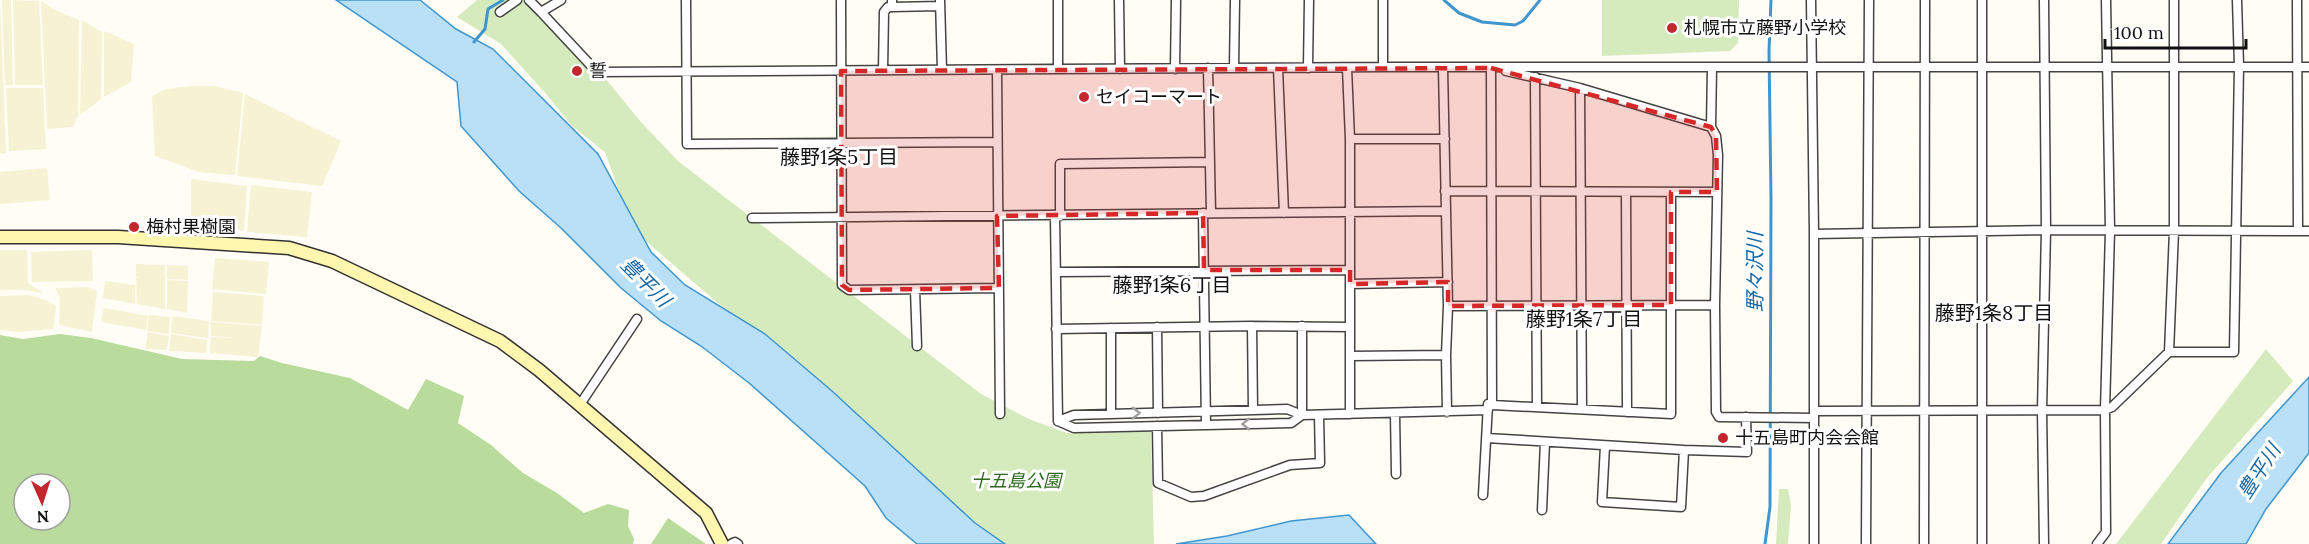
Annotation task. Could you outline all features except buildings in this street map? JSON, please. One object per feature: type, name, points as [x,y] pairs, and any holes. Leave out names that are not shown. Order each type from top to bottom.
[{"type":"street","points":[[500,12],[517,0]]},
{"type":"street","points":[[529,0],[597,72],[1383,67],[2309,67]]},
{"type":"street","points":[[542,12],[561,0]]},
{"type":"street","points":[[686,0],[687,144],[997,142]]},
{"type":"street","points":[[841,0],[843,285],[849,290],[999,288]]},
{"type":"street","points":[[1058,0],[1058,69]]},
{"type":"street","points":[[1119,0],[1120,69]]},
{"type":"street","points":[[1176,0],[1176,69]]},
{"type":"street","points":[[1234,68],[1235,0]]},
{"type":"street","points":[[1308,68],[1309,0]]},
{"type":"street","points":[[1383,0],[1383,67]]},
{"type":"street","points":[[1811,0],[1814,544]]},
{"type":"street","points":[[1866,544],[1869,0]]},
{"type":"street","points":[[1924,544],[1925,0]]},
{"type":"street","points":[[1982,0],[1982,544]]},
{"type":"street","points":[[2044,0],[2046,231],[2042,410],[2044,544]]},
{"type":"street","points":[[2097,544],[2106,532],[2105,410],[2110,231],[2106,0]]},
{"type":"street","points":[[1712,67],[1711,127],[1716,136],[1717,145],[1715,305],[1716,412],[1719,417],[1778,418],[1866,411],[2105,410],[2112,407],[2169,352],[2174,231],[2174,0]]},
{"type":"street","points":[[2169,352],[2234,352],[2239,66],[2237,0]]},
{"type":"street","points":[[2297,0],[2298,231]]},
{"type":"street","points":[[883,70],[884,12],[892,3],[940,3],[942,70]]},
{"type":"street","points":[[1206,424],[1204,270],[1210,162],[1208,68]]},
{"type":"street","points":[[1278,68],[1284,213]]},
{"type":"street","points":[[1347,68],[1350,139],[1350,414]]},
{"type":"street","points":[[1443,68],[1448,282],[1447,412]]},
{"type":"street","points":[[1491,68],[1580,88],[1711,127]]},
{"type":"street","points":[[1483,495],[1490,407],[1493,305],[1491,68]]},
{"type":"street","points":[[997,70],[1000,414]]},
{"type":"street","points":[[1535,77],[1537,407]]},
{"type":"street","points":[[1580,88],[1582,409]]},
{"type":"street","points":[[1350,139],[1444,139]]},
{"type":"street","points":[[1058,421],[1056,272],[1060,164],[1210,162]]},
{"type":"street","points":[[1445,191],[1717,192]]},
{"type":"street","points":[[1058,421],[1074,415],[1287,409],[1302,415],[1447,412],[1490,407],[1537,407],[1671,414],[1671,192]]},
{"type":"street","points":[[1626,193],[1627,412]]},
{"type":"street","points":[[752,218],[1445,211]]},
{"type":"street","points":[[1814,234],[2309,231]]},
{"type":"street","points":[[0,237],[118,237],[289,248],[322,258],[406,295],[500,341],[539,370],[706,513],[722,544]]},
{"type":"street","points":[[1056,272],[1350,270]]},
{"type":"street","points":[[1350,284],[1448,282]]},
{"type":"street","points":[[915,290],[917,346]]},
{"type":"street","points":[[1448,306],[1715,305]]},
{"type":"street","points":[[579,406],[637,319]]},
{"type":"street","points":[[1056,330],[1252,326],[1350,327]]},
{"type":"street","points":[[1252,326],[1253,410]]},
{"type":"street","points":[[1302,326],[1302,415]]},
{"type":"street","points":[[1157,327],[1158,413]]},
{"type":"street","points":[[1111,328],[1111,414]]},
{"type":"street","points":[[1350,356],[1446,355]]},
{"type":"street","points":[[1395,414],[1396,474]]},
{"type":"street","points":[[1058,421],[1074,428],[1291,423],[1302,415]]},
{"type":"street","points":[[1157,426],[1158,483],[1191,497],[1204,496],[1290,465],[1320,463],[1319,415]]},
{"type":"street","points":[[1487,438],[1747,452],[1750,417]]},
{"type":"street","points":[[1542,510],[1545,442]]},
{"type":"street","points":[[1605,446],[1602,502],[1681,507],[1684,450]]},
{"type":"street","points":[[732,544],[735,542],[738,544]]},
{"type":"highlighted area","points":[[1491,68],[1711,127],[1716,136],[1717,192],[1671,192],[1671,305],[1448,306],[1448,282],[1350,284],[1350,270],[1204,270],[1203,213],[997,216],[999,288],[849,290],[842,285],[841,71]]},
{"type":"shaded area","points":[[0,0],[6,153],[0,154]]},
{"type":"shaded area","points":[[2,0],[11,0],[13,85],[5,85]]},
{"type":"shaded area","points":[[13,0],[39,1],[43,85],[15,85]]},
{"type":"shaded area","points":[[41,1],[79,20],[78,116],[73,127],[47,129]]},
{"type":"shaded area","points":[[82,20],[102,32],[101,99],[80,115]]},
{"type":"shaded area","points":[[104,31],[134,44],[131,82],[104,97]]},
{"type":"shaded area","points":[[214,86],[243,93],[235,175],[199,172],[155,156],[152,96],[166,89]]},
{"type":"shaded area","points":[[6,88],[43,88],[46,149],[9,151]]},
{"type":"shaded area","points":[[245,94],[341,141],[322,186],[237,176]]},
{"type":"shaded area","points":[[47,168],[50,200],[0,204],[0,172]]},
{"type":"shaded area","points":[[191,179],[247,186],[244,231],[191,228]]},
{"type":"shaded area","points":[[251,185],[312,192],[307,237],[247,232]]},
{"type":"shaded area","points":[[0,250],[27,250],[28,283],[43,293],[0,290]]},
{"type":"shaded area","points":[[92,250],[93,281],[32,282],[31,252]]},
{"type":"shaded area","points":[[215,258],[269,262],[266,294],[212,289]]},
{"type":"shaded area","points":[[136,264],[165,265],[165,309],[137,304],[136,278],[139,278],[136,277]]},
{"type":"shaded area","points":[[167,265],[188,266],[188,280],[167,279]]},
{"type":"shaded area","points":[[167,280],[188,281],[187,313],[167,309]]},
{"type":"shaded area","points":[[105,281],[135,285],[135,304],[103,298]]},
{"type":"shaded area","points":[[88,287],[97,291],[92,332],[59,325],[60,297],[55,288]]},
{"type":"shaded area","points":[[213,292],[264,296],[262,325],[211,321]]},
{"type":"shaded area","points":[[29,295],[56,306],[53,329],[18,332],[0,330],[0,296]]},
{"type":"shaded area","points":[[104,308],[148,316],[146,330],[101,322]]},
{"type":"shaded area","points":[[149,315],[170,317],[169,334],[147,331]]},
{"type":"shaded area","points":[[172,316],[209,321],[208,338],[171,333]]},
{"type":"shaded area","points":[[211,322],[262,326],[258,357],[210,353],[211,337],[238,338],[211,336]]},
{"type":"shaded area","points":[[148,332],[169,336],[167,350],[145,349]]},
{"type":"shaded area","points":[[171,334],[207,340],[206,353],[169,351]]},
{"type":"green space","name":"十五島公園","points":[[477,0],[523,0],[588,68],[605,78],[640,121],[678,161],[981,394],[1031,420],[1067,433],[1151,431],[1154,544],[992,544],[633,230],[605,152],[571,125],[501,44],[457,17]]},
{"type":"green space","name":"札幌市立藤野小学校","points":[[1602,0],[1739,0],[1738,43],[1730,51],[1602,56]]},
{"type":"green space","points":[[60,334],[91,338],[182,359],[254,361],[260,356],[350,378],[408,410],[426,379],[464,396],[458,423],[491,445],[523,473],[557,493],[584,513],[608,504],[629,510],[628,526],[634,539],[633,544],[0,544],[0,335],[23,339]]},
{"type":"green space","points":[[2266,349],[2293,381],[2206,479],[2161,544],[2116,544]]},
{"type":"green space","points":[[1779,489],[1788,489],[1791,505],[1788,544],[1776,544]]},
{"type":"green space","points":[[668,518],[706,544],[651,544]]},
{"type":"water","name":"豊平川","points":[[336,0],[420,0],[456,29],[493,49],[598,154],[651,252],[685,285],[765,334],[832,391],[975,523],[1005,544],[917,544],[886,518],[865,486],[749,383],[701,346],[661,321],[621,288],[561,228],[519,191],[461,126],[457,82]]},
{"type":"water","name":"豊平川","points":[[2309,377],[2309,453],[2266,509],[2246,544],[2168,544],[2221,473]]},
{"type":"water","points":[[1349,515],[1376,544],[1176,544],[1227,536],[1291,521]]},
{"type":"waterway","points":[[474,42],[485,29],[488,9],[503,0]]},
{"type":"waterway","points":[[1444,0],[1459,13],[1482,22],[1515,25],[1523,21],[1540,0]]},
{"type":"waterway","name":"野々沢川","points":[[1765,544],[1770,507],[1769,51],[1771,0]]},
{"type":"place","name":"札幌市立藤野小学校","points":[[1672,28]]},
{"type":"place","name":"誓","points":[[577,71]]},
{"type":"place","name":"セイコーマート","points":[[1084,97]]},
{"type":"place","name":"梅村果樹園","points":[[134,227]]},
{"type":"place","name":"十五島町内会会館","points":[[1723,438]]},
{"type":"district","name":"藤野1条5丁目","points":[[839,157]]},
{"type":"district","name":"藤野1条6丁目","points":[[1172,285]]},
{"type":"district","name":"藤野1条8丁目","points":[[1994,313]]},
{"type":"district","name":"藤野1条7丁目","points":[[1584,319]]}]
